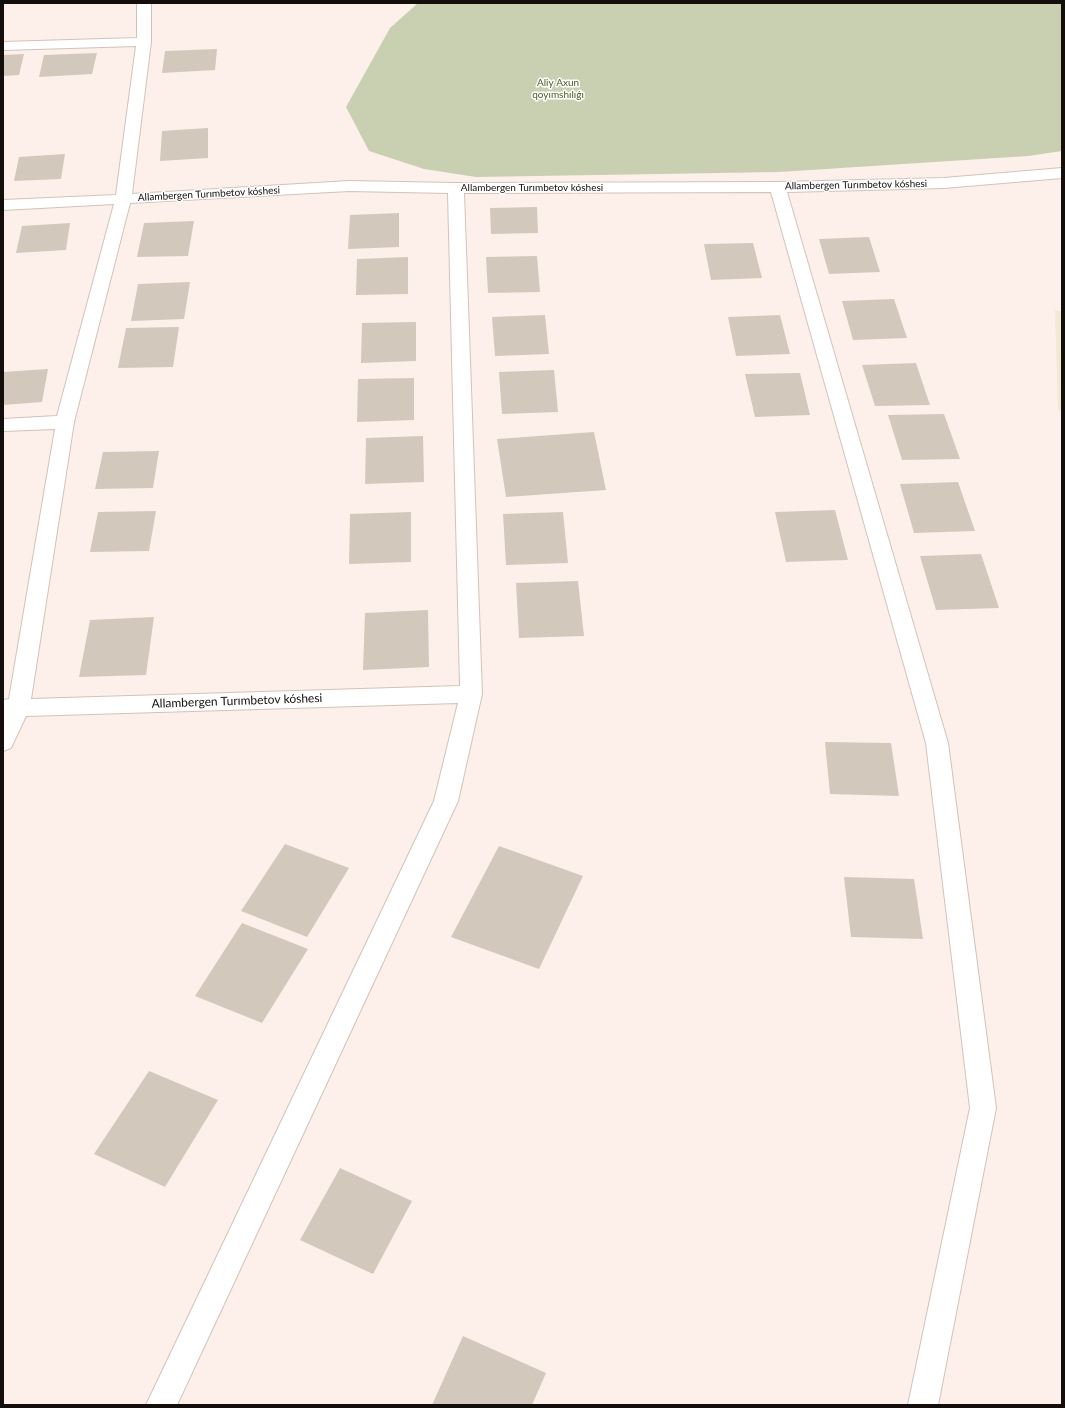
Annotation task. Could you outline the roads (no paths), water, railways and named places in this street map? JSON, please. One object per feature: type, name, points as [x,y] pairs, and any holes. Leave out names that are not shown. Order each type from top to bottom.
[{"type":"street","points":[[3,742],[11,708],[65,422],[123,200],[144,42],[144,3]]},
{"type":"street","points":[[3,46],[144,42]]},
{"type":"street","name":"Allambergen Turımbetov kóshesi","points":[[3,204],[123,200],[349,186],[456,188],[778,187],[944,183],[1062,173]]},
{"type":"street","points":[[778,187],[936,743],[983,1108],[923,1405]]},
{"type":"street","points":[[161,1405],[446,801],[471,694],[456,188]]},
{"type":"street","points":[[3,425],[65,422]]},
{"type":"street","name":"Allambergen Turımbetov kóshesi","points":[[11,708],[471,694]]},
{"type":"park label","name":"Aliy Axun qoyımshılıǵı","points":[[558,88]]}]
